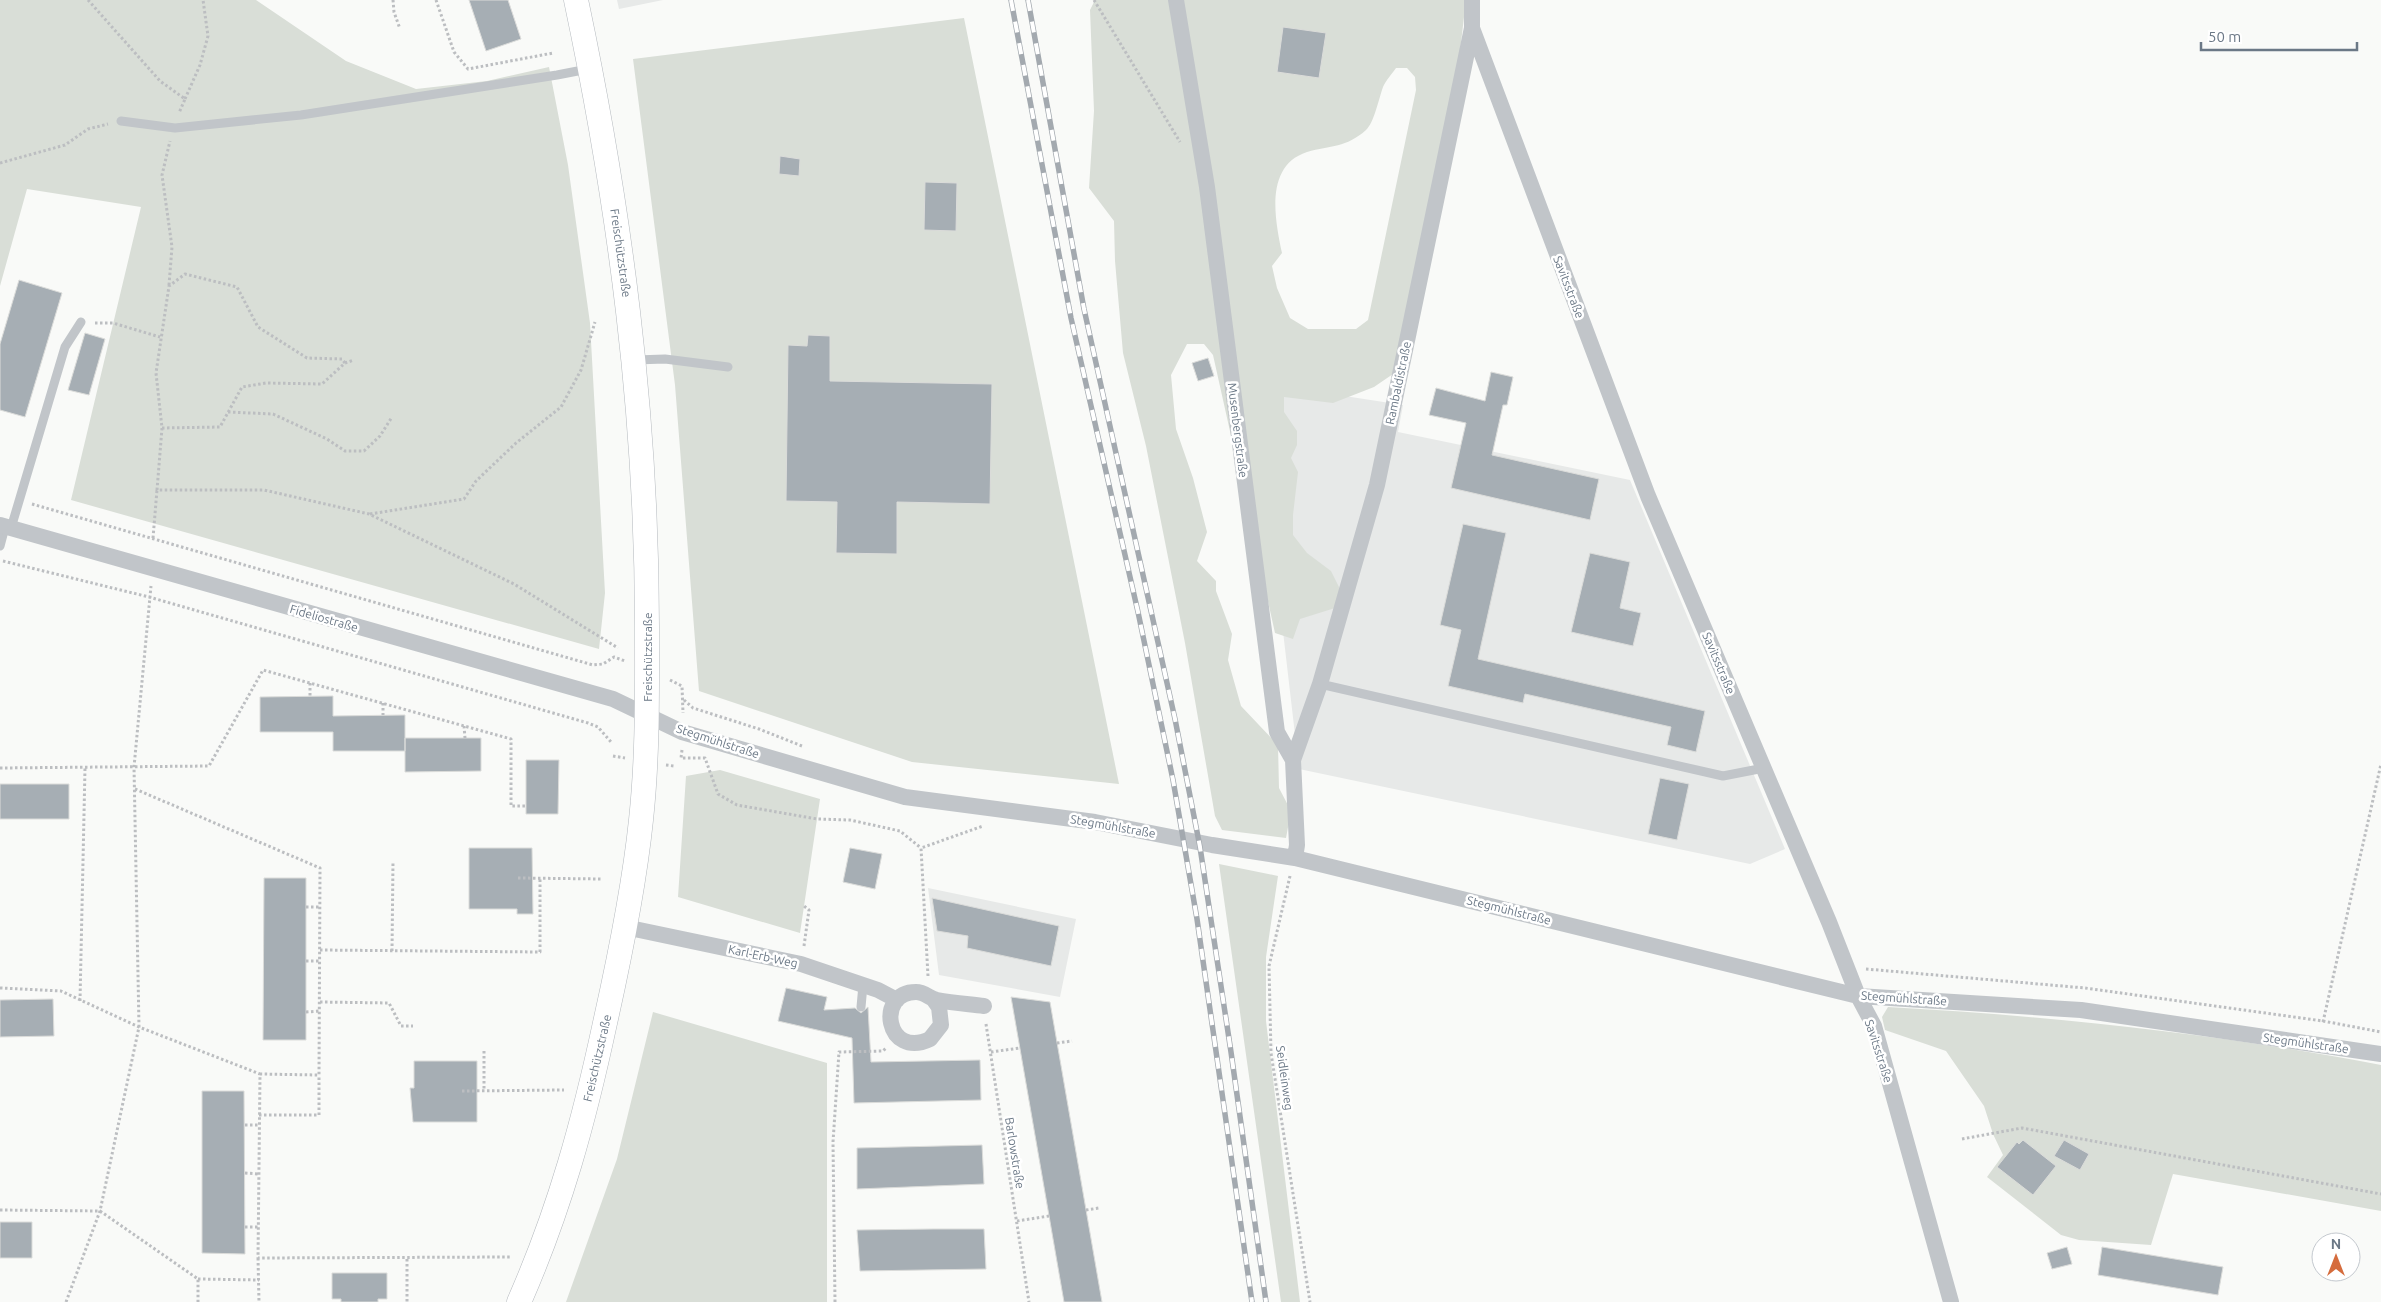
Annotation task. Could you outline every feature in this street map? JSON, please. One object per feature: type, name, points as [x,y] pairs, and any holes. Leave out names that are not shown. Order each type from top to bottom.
[{"type":"main road","name":"Freischützstraße","points":[[519,1302],[539,1256],[571,1166],[589,1096],[625,927],[640,825],[647,715],[644,481],[635,360],[618,223],[576,0]]},
{"type":"street","name":"Musenbergstraße","points":[[1176,0],[1207,187],[1277,732],[1294,760],[1297,845],[1295,858]]},
{"type":"street","name":"Rambaldistraße","points":[[1294,760],[1320,684],[1377,485],[1472,28],[1472,0]]},
{"type":"street","name":"Savitsstraße","points":[[1472,28],[1648,496],[1764,768],[1858,996],[1874,1026],[1951,1302]]},
{"type":"street","name":"Fideliostraße","points":[[5,526],[604,697],[647,715]]},
{"type":"street","name":"Stegmühlstraße","points":[[647,715],[682,732],[905,797],[1095,822],[1212,845],[1295,858],[1858,996],[2081,1010],[2381,1054]]},
{"type":"street","name":"Karl-Erb-Weg","points":[[625,927],[801,964],[863,985],[897,1000]]},
{"type":"street","points":[[930,997],[939,1007],[941,1025],[930,1040],[913,1044],[897,1037],[890,1022],[892,1007],[897,1000],[910,993],[984,1006]]},
{"type":"lane","points":[[121,121],[175,128],[301,115],[557,76],[590,68]]},
{"type":"lane","points":[[0,546],[5,526],[19,500],[66,347],[81,322]]},
{"type":"lane","points":[[635,360],[665,359],[728,366]]},
{"type":"lane","points":[[1320,684],[1723,776],[1764,768]]},
{"type":"lane","points":[[861,1007],[863,985]]},
{"type":"path","points":[[88,0],[160,81],[185,100]]},
{"type":"path","points":[[153,538],[162,428],[156,373],[169,286],[172,247],[162,175],[168,147],[200,65],[208,36],[202,0]]},
{"type":"path","points":[[393,0],[394,12],[400,28]]},
{"type":"path","points":[[436,0],[454,52],[468,69],[553,53]]},
{"type":"path","points":[[1094,0],[1182,145]]},
{"type":"path","points":[[0,163],[65,145],[88,129],[121,121]]},
{"type":"path","points":[[169,286],[185,274],[237,287],[258,327],[307,358],[342,359],[345,363]]},
{"type":"path","points":[[369,514],[464,499],[476,481],[516,443],[561,407],[581,370],[595,322]]},
{"type":"path","points":[[113,323],[160,337]]},
{"type":"path","points":[[162,428],[220,427],[242,387],[266,383],[322,384],[345,363],[354,360]]},
{"type":"path","points":[[228,412],[274,414],[326,439],[345,451],[364,451],[380,436],[392,417]]},
{"type":"path","points":[[157,490],[264,490],[369,514],[514,584],[618,648]]},
{"type":"path","points":[[19,500],[593,665],[603,664],[614,657]]},
{"type":"path","points":[[0,560],[149,598],[588,723],[598,727],[611,742]]},
{"type":"path","points":[[66,1302],[100,1211],[139,1027],[134,767],[149,598],[154,570]]},
{"type":"path","points":[[0,768],[210,766],[264,670],[510,739],[511,806],[526,806]]},
{"type":"path","points":[[310,683],[310,697]]},
{"type":"path","points":[[684,700],[693,708],[759,728],[805,747]]},
{"type":"path","points":[[383,703],[383,715]]},
{"type":"path","points":[[464,726],[465,738]]},
{"type":"path","points":[[681,758],[705,758],[718,794],[737,805],[817,819],[850,820],[900,831],[921,848],[930,997]]},
{"type":"path","points":[[2318,1045],[2380,776],[2381,764]]},
{"type":"path","points":[[80,1000],[84,768]]},
{"type":"path","points":[[135,789],[320,868],[319,1115],[259,1115]]},
{"type":"path","points":[[921,848],[997,821],[1006,809]]},
{"type":"path","name":"Seidleinweg","points":[[1295,858],[1269,966],[1271,1053],[1310,1302]]},
{"type":"path","points":[[392,951],[393,861]]},
{"type":"path","points":[[518,878],[602,879]]},
{"type":"path","points":[[320,950],[540,952],[540,878]]},
{"type":"path","points":[[801,964],[809,910],[804,906]]},
{"type":"path","points":[[306,907],[320,907]]},
{"type":"path","points":[[306,961],[320,960]]},
{"type":"path","points":[[0,988],[61,992],[139,1027],[260,1074],[319,1075]]},
{"type":"path","points":[[320,1002],[389,1003],[401,1026],[413,1026]]},
{"type":"path","name":"Barlowstraße","points":[[984,1006],[1029,1302]]},
{"type":"path","points":[[306,1012],[320,1011]]},
{"type":"path","points":[[835,1302],[833,1142],[839,1052],[883,1051],[897,1037]]},
{"type":"path","points":[[1057,1043],[1072,1041]]},
{"type":"path","points":[[991,1052],[1020,1048]]},
{"type":"path","points":[[484,1051],[484,1091]]},
{"type":"path","points":[[259,1302],[260,1074]]},
{"type":"path","points":[[462,1091],[564,1090]]},
{"type":"path","points":[[245,1125],[259,1125]]},
{"type":"path","points":[[1962,1139],[2022,1128],[2381,1194]]},
{"type":"path","points":[[245,1173],[259,1174]]},
{"type":"path","points":[[1086,1210],[1099,1208]]},
{"type":"path","points":[[0,1210],[100,1211],[198,1279],[259,1280]]},
{"type":"path","points":[[1017,1221],[1049,1216]]},
{"type":"path","points":[[245,1226],[259,1226]]},
{"type":"path","points":[[258,1258],[510,1257]]},
{"type":"path","points":[[407,1258],[407,1302]]},
{"type":"path","points":[[198,1279],[198,1302]]},
{"type":"shaded area","points":[[0,0],[256,0],[346,61],[416,89],[487,81],[549,67],[568,165],[590,323],[605,593],[599,649],[71,500],[141,207],[27,189],[0,286]]},
{"type":"shaded area","points":[[617,0],[663,0],[619,9]]},
{"type":"shaded area","points":[[1095,0],[1466,0],[1456,85],[1393,374],[1374,387],[1333,403],[1284,397],[1284,412],[1297,431],[1297,445],[1291,458],[1298,472],[1293,515],[1293,535],[1307,553],[1331,571],[1342,593],[1335,608],[1300,619],[1293,639],[1275,633],[1213,355],[1204,344],[1187,344],[1171,375],[1176,429],[1193,478],[1207,532],[1197,561],[1216,581],[1216,591],[1232,634],[1228,660],[1241,706],[1278,745],[1279,788],[1291,811],[1286,838],[1222,830],[1215,816],[1185,643],[1146,446],[1123,353],[1115,261],[1114,221],[1089,188],[1094,111],[1090,10]],"holes":[[[1396,68],[1407,68],[1415,77],[1416,90],[1368,320],[1356,329],[1308,329],[1290,318],[1277,288],[1272,266],[1282,253],[1275,210],[1278,181],[1284,169],[1293,159],[1307,152],[1345,143],[1366,130],[1374,116],[1386,82]]]},
{"type":"shaded area","points":[[964,18],[1119,784],[912,762],[699,691],[675,385],[633,59]]},
{"type":"shaded area","points":[[1254,382],[1403,405],[1398,432],[1630,480],[1785,849],[1750,864],[1299,769]]},
{"type":"shaded area","points":[[720,770],[820,799],[800,933],[678,897],[686,776]]},
{"type":"shaded area","points":[[1219,864],[1278,876],[1266,957],[1266,1021],[1300,1302],[1281,1302]]},
{"type":"shaded area","points":[[928,888],[1076,919],[1060,997],[939,975]]},
{"type":"shaded area","points":[[1888,1007],[2073,1021],[2197,1035],[2381,1065],[2381,1211],[2173,1174],[2151,1245],[2079,1240],[2061,1235],[1987,1177],[2003,1155],[1993,1134],[1984,1106],[1946,1051],[1885,1030],[1882,1017]]},
{"type":"shaded area","points":[[653,1012],[827,1063],[827,1302],[566,1302],[617,1159]]},
{"type":"building","points":[[469,0],[508,0],[521,39],[486,51]]},
{"type":"building","points":[[1283,27],[1326,33],[1319,78],[1277,72]]},
{"type":"building","points":[[780,156],[800,159],[799,176],[779,174]]},
{"type":"building","points":[[925,182],[957,183],[956,231],[924,230]]},
{"type":"building","points":[[19,280],[62,293],[25,417],[0,410],[0,344]]},
{"type":"building","points":[[85,333],[105,339],[89,395],[68,390]]},
{"type":"building","points":[[808,335],[830,336],[830,381],[992,384],[990,504],[897,502],[897,554],[836,553],[837,502],[786,501],[788,345],[807,346]]},
{"type":"building","points":[[1208,358],[1214,376],[1198,381],[1192,363]]},
{"type":"building","points":[[1491,372],[1513,377],[1507,405],[1503,405],[1492,455],[1599,479],[1590,520],[1451,488],[1466,423],[1429,415],[1436,388],[1485,401]]},
{"type":"building","points":[[1463,524],[1506,533],[1478,659],[1705,711],[1696,752],[1667,745],[1671,727],[1525,694],[1523,703],[1448,686],[1461,630],[1440,625]]},
{"type":"building","points":[[1590,553],[1630,562],[1620,608],[1641,613],[1633,646],[1571,632]]},
{"type":"building","points":[[333,696],[333,716],[405,715],[405,751],[333,751],[333,732],[260,732],[260,697]]},
{"type":"building","points":[[405,738],[481,738],[481,771],[405,772]]},
{"type":"building","points":[[526,760],[559,760],[558,814],[526,814]]},
{"type":"building","points":[[1660,778],[1689,784],[1677,840],[1648,834]]},
{"type":"building","points":[[0,784],[69,784],[69,819],[0,819]]},
{"type":"building","points":[[469,848],[532,848],[533,914],[517,914],[517,909],[469,909]]},
{"type":"building","points":[[850,848],[882,854],[875,889],[843,882]]},
{"type":"building","points":[[264,878],[306,878],[306,1040],[263,1040]]},
{"type":"building","points":[[932,898],[1059,926],[1051,966],[967,948],[968,936],[937,931]]},
{"type":"building","points":[[786,988],[827,997],[824,1010],[855,1008],[861,1013],[868,1007],[871,1062],[980,1060],[981,1100],[854,1103],[852,1038],[778,1021]]},
{"type":"building","points":[[1011,997],[1050,1002],[1102,1302],[1064,1302]]},
{"type":"building","points":[[53,999],[54,1036],[0,1037],[0,1000]]},
{"type":"building","points":[[414,1061],[477,1061],[477,1122],[413,1122],[410,1088],[414,1088]]},
{"type":"building","points":[[202,1091],[244,1091],[245,1254],[202,1253]]},
{"type":"building","points":[[2023,1140],[2056,1166],[2033,1195],[1997,1167],[2017,1142],[2019,1144]]},
{"type":"building","points":[[2064,1140],[2089,1154],[2080,1170],[2054,1156]]},
{"type":"building","points":[[982,1145],[984,1184],[857,1189],[857,1148]]},
{"type":"building","points":[[0,1222],[32,1222],[32,1258],[0,1258]]},
{"type":"building","points":[[984,1229],[986,1269],[860,1271],[857,1230]]},
{"type":"building","points":[[2067,1247],[2072,1264],[2052,1269],[2047,1253]]},
{"type":"building","points":[[2102,1247],[2223,1267],[2218,1295],[2098,1275]]},
{"type":"building","points":[[332,1273],[387,1273],[387,1299],[378,1299],[378,1302],[341,1302],[341,1299],[332,1299]]},
{"type":"railway","points":[[1011,0],[1071,318],[1138,612],[1173,780],[1197,919],[1252,1302]]},
{"type":"railway","points":[[1028,0],[1084,309],[1175,719],[1200,847],[1266,1302]]}]
